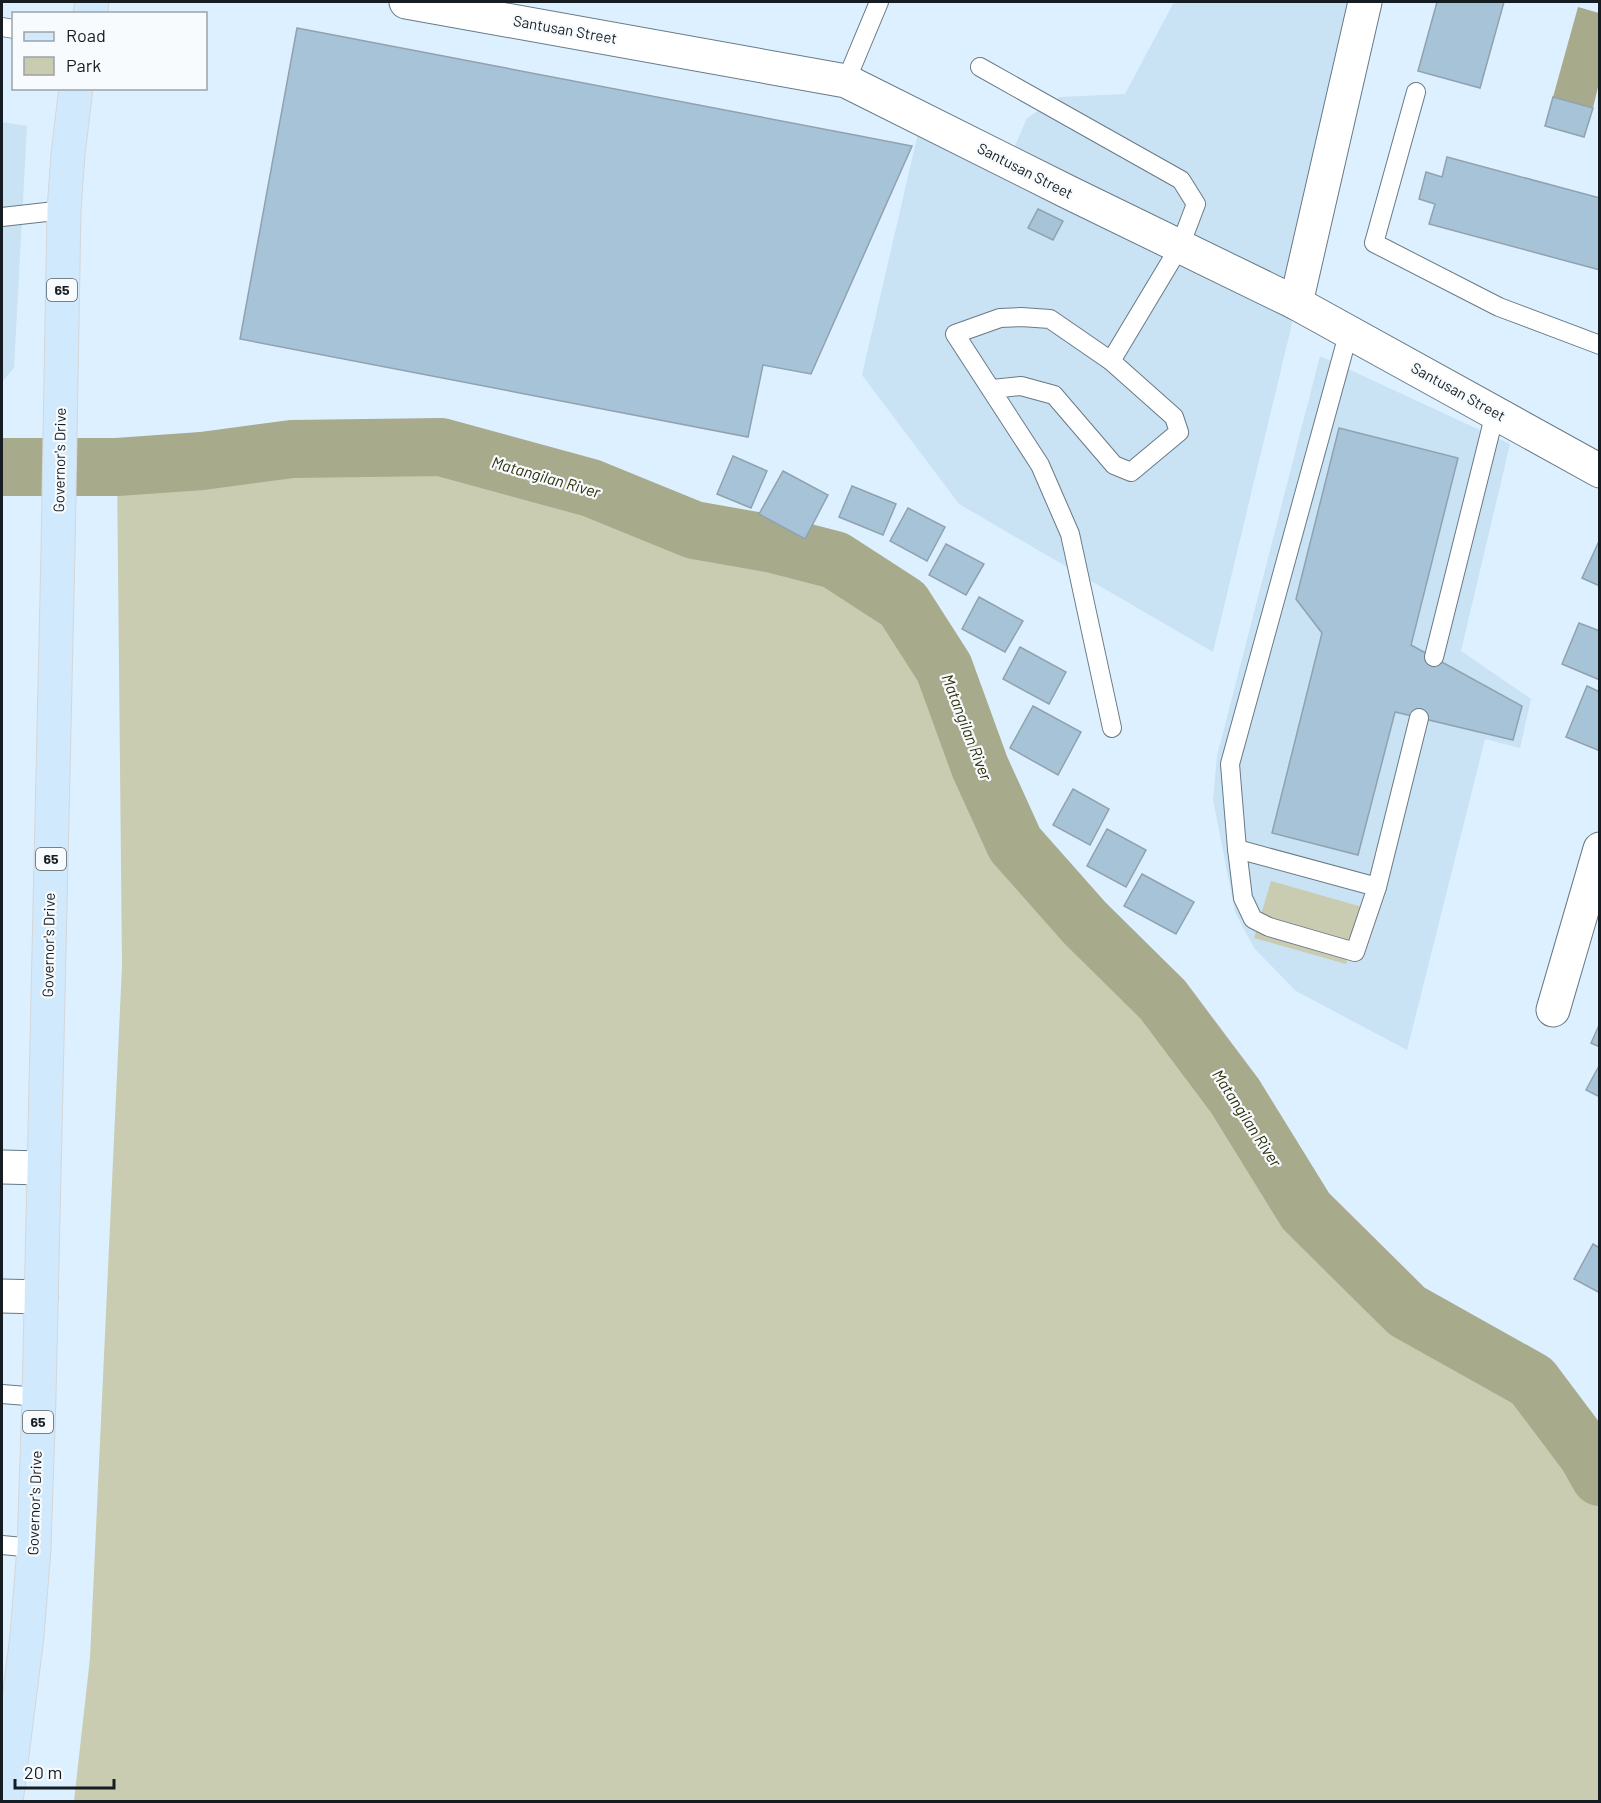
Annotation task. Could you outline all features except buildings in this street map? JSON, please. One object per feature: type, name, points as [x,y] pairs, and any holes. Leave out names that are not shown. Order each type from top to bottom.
[{"type":"main road","name":"Governor's Drive","points":[[6,1802],[7,1755],[27,1636],[34,1548],[64,210],[76,90]]},
{"type":"street","name":"Santusan Street","points":[[406,2],[846,81],[1296,303],[1599,471]]},
{"type":"street","points":[[1296,303],[1365,2]]},
{"type":"street","points":[[1553,1010],[1599,849]]},
{"type":"street","points":[[2,1167],[43,1168]]},
{"type":"street","points":[[2,1296],[41,1297]]},
{"type":"lane","points":[[846,81],[879,2]]},
{"type":"lane","points":[[980,67],[1180,180],[1196,204],[1180,246],[1111,361]]},
{"type":"lane","points":[[1416,92],[1374,243],[1499,307],[1599,345]]},
{"type":"lane","points":[[2,217],[64,210]]},
{"type":"lane","points":[[992,389],[1021,386],[1054,395],[1114,465],[1131,472],[1179,432],[1174,417],[1111,361],[1050,319],[1000,318],[955,334],[1040,465],[1070,534],[1112,728]]},
{"type":"lane","points":[[1349,331],[1230,764],[1237,849],[1244,898],[1253,919],[1269,927],[1354,952],[1377,887],[1419,717]]},
{"type":"lane","points":[[1434,657],[1496,413]]},
{"type":"lane","points":[[1237,849],[1377,887]]},
{"type":"lane","points":[[2,1394],[39,1397]]},
{"type":"lane","points":[[2,1545],[34,1548]]},
{"type":"shaded area","points":[[1174,2],[1350,2],[1291,328],[1213,652],[959,504],[862,375],[919,129],[1001,178],[1027,118],[1060,97],[1125,94]]},
{"type":"shaded area","points":[[1578,7],[1599,13],[1599,83],[1593,108],[1553,97]]},
{"type":"shaded area","points":[[2,122],[27,126],[14,368],[2,382]]},
{"type":"shaded area","points":[[1320,356],[1510,444],[1461,651],[1531,699],[1520,748],[1485,739],[1407,1050],[1296,991],[1254,948],[1235,912],[1213,800],[1217,756]]},
{"type":"green space","points":[[441,447],[591,488],[694,530],[773,544],[835,560],[903,604],[944,668],[980,767],[1015,844],[1163,1000],[1306,1211],[1407,1311],[1532,1381],[1599,1487],[1599,1801],[74,1801],[90,1658],[122,966],[117,467],[202,461],[292,449]]},
{"type":"green space","points":[[1271,881],[1362,907],[1346,964],[1254,938]]},
{"type":"waterway","name":"Matangilan River","points":[[2,467],[117,467],[202,461],[292,449],[441,447],[591,488],[694,530],[773,544],[835,560],[903,604],[944,668],[980,767],[1015,844],[1085,923],[1163,1000],[1235,1096],[1306,1211],[1407,1311],[1532,1381],[1587,1454],[1600,1477]]}]
